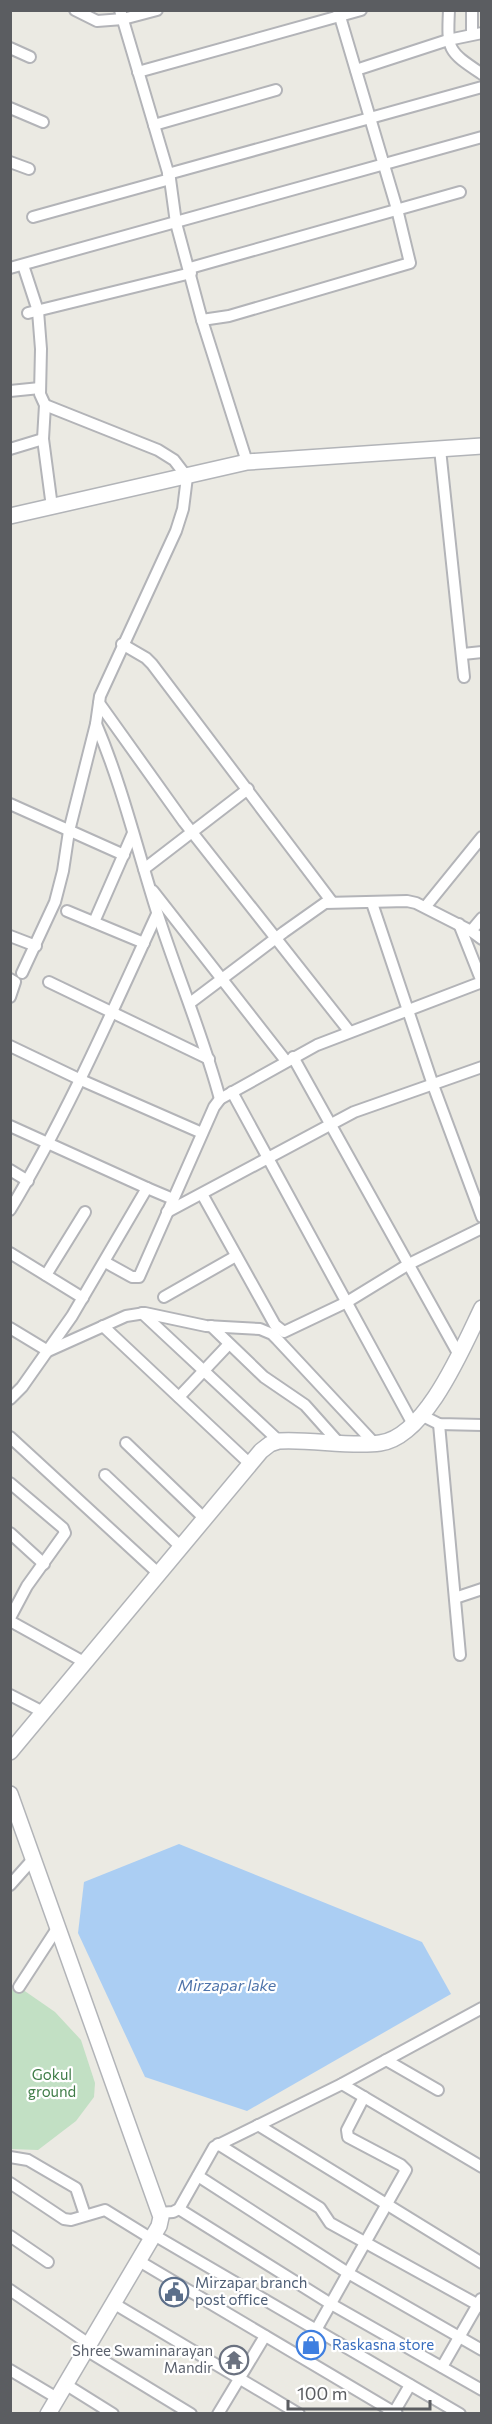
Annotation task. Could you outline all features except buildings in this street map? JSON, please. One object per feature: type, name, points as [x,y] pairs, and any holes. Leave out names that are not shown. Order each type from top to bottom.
[{"type":"street","points":[[75,10],[97,21],[157,10]]},
{"type":"street","points":[[138,72],[339,14],[361,10]]},
{"type":"street","points":[[449,10],[450,48],[459,58],[482,74]]},
{"type":"street","points":[[356,70],[477,33],[472,10]]},
{"type":"street","points":[[202,320],[229,316],[410,263],[397,209],[339,14]]},
{"type":"street","points":[[122,15],[169,176],[176,223],[202,320],[247,462]]},
{"type":"street","points":[[10,48],[30,57]]},
{"type":"street","points":[[33,217],[370,117],[482,87]]},
{"type":"street","points":[[154,125],[276,90]]},
{"type":"street","points":[[10,108],[43,122]]},
{"type":"street","points":[[10,268],[482,137]]},
{"type":"street","points":[[10,162],[29,169]]},
{"type":"street","points":[[33,312],[190,271],[460,192]]},
{"type":"street","points":[[23,265],[41,349],[40,394],[45,405],[43,439],[52,507]]},
{"type":"street","points":[[10,391],[40,388]]},
{"type":"street","points":[[22,973],[55,902],[63,871],[69,831],[104,686],[176,531],[183,509],[187,477],[174,460],[158,450],[45,405]]},
{"type":"street","points":[[10,449],[43,439]]},
{"type":"street","points":[[10,516],[247,462],[482,446]]},
{"type":"street","points":[[440,449],[464,677]]},
{"type":"street","points":[[122,644],[152,664],[332,902]]},
{"type":"street","points":[[463,654],[482,652]]},
{"type":"street","points":[[99,704],[193,833],[349,1031]]},
{"type":"street","points":[[96,724],[113,764],[149,886],[209,1059],[220,1099]]},
{"type":"street","points":[[144,869],[248,789]]},
{"type":"street","points":[[10,804],[124,855]]},
{"type":"street","points":[[94,922],[133,833]]},
{"type":"street","points":[[426,906],[482,837]]},
{"type":"street","points":[[149,886],[222,979],[290,1059],[330,1125],[459,1355]]},
{"type":"street","points":[[190,1003],[318,907],[332,902],[407,901],[426,906],[482,939]]},
{"type":"street","points":[[372,903],[433,1085],[482,1217]]},
{"type":"street","points":[[67,911],[144,943]]},
{"type":"street","points":[[10,1210],[50,1143],[158,914]]},
{"type":"street","points":[[471,931],[482,918]]},
{"type":"street","points":[[105,1262],[132,1277],[139,1276],[202,1133],[220,1099],[290,1059],[349,1031],[408,1012],[482,982],[459,924]]},
{"type":"street","points":[[10,936],[36,946]]},
{"type":"street","points":[[10,979],[15,982],[10,997]]},
{"type":"street","points":[[49,982],[209,1059]]},
{"type":"street","points":[[10,1046],[202,1133]]},
{"type":"street","points":[[167,1212],[363,1108],[482,1067]]},
{"type":"street","points":[[232,1092],[347,1302],[418,1421]]},
{"type":"street","points":[[10,1126],[173,1199]]},
{"type":"street","points":[[10,1170],[28,1181]]},
{"type":"street","points":[[10,1399],[22,1387],[83,1298],[147,1188]]},
{"type":"street","points":[[202,1194],[281,1332],[292,1330],[347,1302],[409,1264],[482,1228]]},
{"type":"street","points":[[46,1275],[85,1212]]},
{"type":"street","points":[[10,1253],[83,1298]]},
{"type":"street","points":[[164,1297],[236,1256]]},
{"type":"street","points":[[10,1752],[261,1451],[279,1441],[375,1444],[396,1438],[418,1421],[459,1355],[482,1308]]},
{"type":"street","points":[[48,1351],[126,1316],[142,1313],[211,1326],[260,1329],[272,1334],[375,1444]]},
{"type":"street","points":[[142,1313],[279,1441]]},
{"type":"street","points":[[104,1326],[250,1464]]},
{"type":"street","points":[[211,1326],[264,1377],[304,1405],[338,1442]]},
{"type":"street","points":[[10,1328],[48,1351]]},
{"type":"street","points":[[179,1397],[229,1344]]},
{"type":"street","points":[[418,1421],[482,1425]]},
{"type":"street","points":[[439,1424],[460,1655]]},
{"type":"street","points":[[10,1437],[159,1573]]},
{"type":"street","points":[[126,1443],[205,1519]]},
{"type":"street","points":[[105,1475],[181,1547]]},
{"type":"street","points":[[10,1483],[63,1528],[65,1533],[14,1605],[10,1620],[84,1662]]},
{"type":"street","points":[[10,1533],[44,1564]]},
{"type":"street","points":[[455,1598],[482,1589]]},
{"type":"street","points":[[10,1695],[43,1712]]},
{"type":"street","points":[[10,1794],[16,1818],[29,1842],[161,2222],[48,2414]]},
{"type":"street","points":[[10,1885],[34,1858]]},
{"type":"street","points":[[19,1987],[58,1927]]},
{"type":"street","points":[[159,2213],[179,2209],[210,2150],[218,2144],[342,2084],[482,2008]]},
{"type":"street","points":[[386,2060],[438,2090]]},
{"type":"street","points":[[342,2084],[482,2167]]},
{"type":"street","points":[[316,2330],[406,2170],[401,2165],[348,2137],[347,2130],[364,2097]]},
{"type":"street","points":[[258,2125],[482,2263]]},
{"type":"street","points":[[218,2144],[320,2208],[327,2220],[480,2304],[442,2367]]},
{"type":"street","points":[[10,2157],[28,2160],[76,2188],[85,2215]]},
{"type":"street","points":[[198,2176],[348,2273],[482,2350]]},
{"type":"street","points":[[10,2183],[59,2216],[71,2220],[100,2211],[109,2212],[460,2414]]},
{"type":"street","points":[[179,2209],[331,2304],[482,2390]]},
{"type":"street","points":[[10,2236],[48,2262]]},
{"type":"street","points":[[139,2260],[394,2413],[410,2385]]},
{"type":"street","points":[[10,2290],[87,2347],[192,2414]]},
{"type":"street","points":[[113,2303],[299,2414]]},
{"type":"street","points":[[219,2414],[265,2336]]},
{"type":"street","points":[[10,2370],[57,2398]]},
{"type":"street","points":[[65,2384],[113,2414]]},
{"type":"green space","name":"Gokul ground","points":[[19,1987],[55,2012],[81,2040],[95,2083],[94,2097],[76,2121],[38,2150],[11,2149],[11,1990]]},
{"type":"water","name":"Mirzapar lake","points":[[179,1844],[422,1942],[451,1994],[247,2111],[145,2077],[78,1933],[84,1882]]},
{"type":"place","name":"Mirzapar branch post office","points":[[174,2292]]},
{"type":"place","name":"Raskasna store","points":[[311,2345]]},
{"type":"place","name":"Shree Swaminarayan Mandir","points":[[234,2360]]}]
